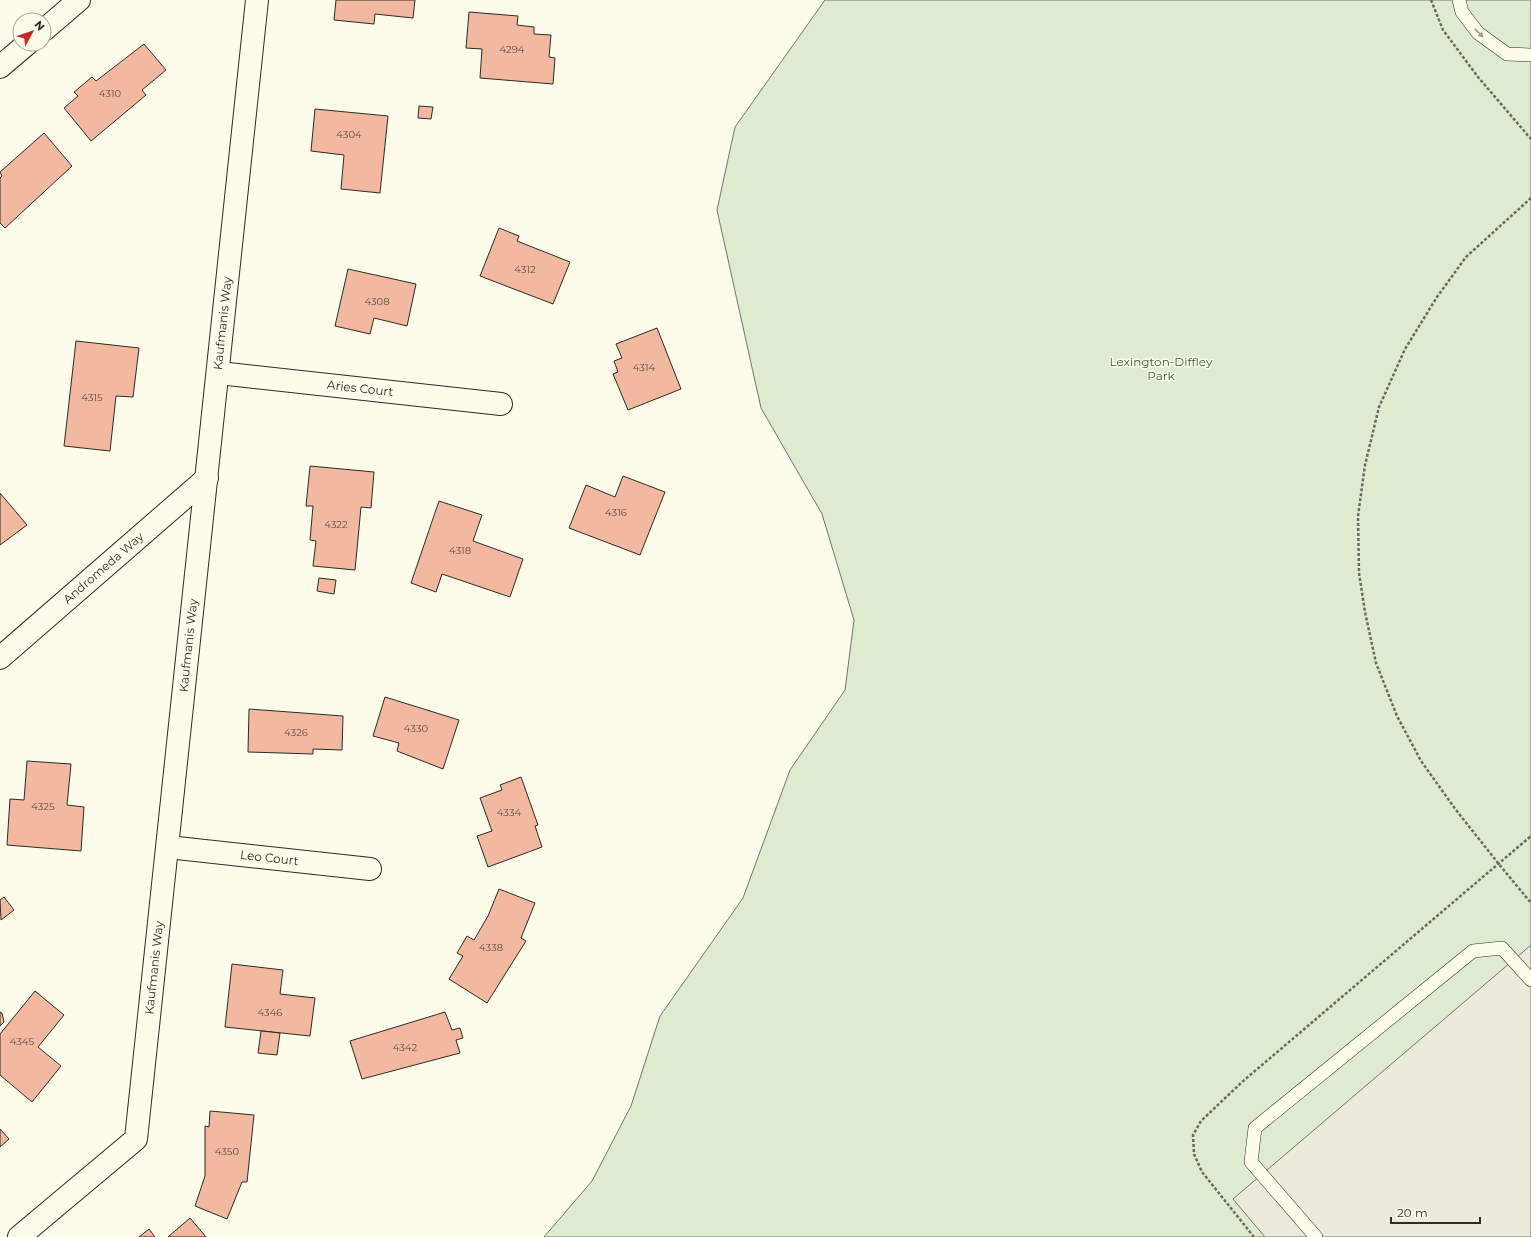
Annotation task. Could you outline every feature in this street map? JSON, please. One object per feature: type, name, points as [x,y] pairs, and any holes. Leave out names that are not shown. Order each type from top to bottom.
[{"type":"street","points":[[52,23],[79,0]]},
{"type":"street","name":"Kaufmanis Way","points":[[19,1237],[136,1139],[208,478],[257,0]]},
{"type":"street","points":[[0,67],[18,52]]},
{"type":"street","name":"Aries Court","points":[[219,373],[502,404]]},
{"type":"street","name":"Andromeda Way","points":[[0,658],[208,478]]},
{"type":"street","name":"Leo Court","points":[[168,847],[370,869]]},
{"type":"lane","points":[[1459,0],[1462,12],[1478,33],[1507,54],[1531,55]]},
{"type":"lane","points":[[1316,1237],[1252,1162],[1255,1128],[1473,951],[1502,948],[1531,980]]},
{"type":"path","points":[[1432,0],[1443,30],[1478,77],[1531,139]]},
{"type":"path","points":[[1531,198],[1466,257],[1437,297],[1405,348],[1379,407],[1365,465],[1358,516],[1359,573],[1365,612],[1376,663],[1394,709],[1421,761],[1456,810],[1531,903]]},
{"type":"path","points":[[1254,1237],[1202,1172],[1194,1154],[1193,1135],[1201,1121],[1242,1082],[1531,836]]},
{"type":"green space","name":"Lexington-Diffley Park","points":[[825,0],[1531,0],[1531,1237],[544,1237],[592,1181],[631,1106],[660,1016],[743,898],[790,770],[845,690],[854,620],[822,514],[761,408],[717,210],[735,127]]},
{"type":"shaded area","points":[[1531,945],[1531,1237],[1265,1237],[1233,1199]]},
{"type":"building","points":[[336,0],[415,0],[413,18],[375,14],[374,24],[334,20]]},
{"type":"building","points":[[469,12],[518,16],[517,25],[534,27],[534,34],[551,35],[549,57],[555,58],[553,84],[480,78],[482,49],[466,48]]},
{"type":"building","points":[[144,44],[166,70],[142,90],[146,95],[91,141],[64,108],[78,96],[74,92],[92,77],[96,81]]},
{"type":"building","points":[[419,106],[433,107],[431,119],[418,118]]},
{"type":"building","points":[[315,109],[388,116],[380,193],[341,189],[344,155],[311,151]]},
{"type":"building","points":[[44,133],[72,166],[5,228],[0,223],[0,178],[2,176],[0,172]]},
{"type":"building","points":[[499,228],[519,236],[517,241],[570,262],[553,304],[480,276]]},
{"type":"building","points":[[348,269],[416,284],[407,326],[374,318],[370,334],[335,326]]},
{"type":"building","points":[[657,328],[681,389],[628,410],[613,374],[618,372],[614,361],[622,358],[616,344]]},
{"type":"building","points":[[76,341],[139,348],[133,397],[116,396],[110,451],[64,446]]},
{"type":"building","points":[[310,466],[374,472],[371,508],[361,507],[355,570],[313,566],[316,541],[310,540],[313,506],[306,506]]},
{"type":"building","points":[[623,476],[665,492],[640,555],[569,528],[586,485],[615,497]]},
{"type":"building","points":[[0,493],[27,525],[0,545]]},
{"type":"building","points":[[439,501],[482,515],[473,541],[523,559],[510,597],[442,574],[436,592],[411,583]]},
{"type":"building","points":[[319,578],[336,580],[334,594],[317,591]]},
{"type":"building","points":[[385,697],[459,720],[443,769],[397,751],[399,743],[373,736]]},
{"type":"building","points":[[249,709],[343,716],[342,750],[313,749],[313,754],[248,752]]},
{"type":"building","points":[[27,761],[71,764],[67,805],[84,807],[81,851],[7,845],[10,799],[24,800]]},
{"type":"building","points":[[521,777],[538,825],[535,826],[542,847],[488,867],[477,836],[492,831],[480,798],[502,790],[500,785]]},
{"type":"building","points":[[499,889],[535,903],[521,938],[526,941],[487,1003],[449,979],[463,956],[457,953],[467,936],[474,940],[488,916]]},
{"type":"building","points":[[4,897],[14,910],[1,920],[0,900]]},
{"type":"building","points":[[232,964],[283,970],[280,994],[315,998],[310,1036],[225,1027]]},
{"type":"building","points":[[35,991],[64,1015],[38,1047],[61,1066],[32,1102],[0,1075],[0,1034]]},
{"type":"building","points":[[0,1012],[2,1013],[4,1022],[0,1026]]},
{"type":"building","points":[[445,1012],[452,1030],[460,1028],[463,1038],[456,1040],[460,1053],[362,1079],[350,1041]]},
{"type":"building","points":[[261,1031],[280,1033],[277,1055],[258,1053]]},
{"type":"building","points":[[210,1111],[254,1115],[247,1182],[242,1182],[227,1219],[195,1206],[205,1176],[205,1126],[209,1127]]},
{"type":"building","points":[[0,1129],[9,1139],[0,1147]]},
{"type":"building","points":[[190,1218],[206,1237],[168,1237]]},
{"type":"building","points":[[149,1229],[155,1237],[139,1237]]}]
